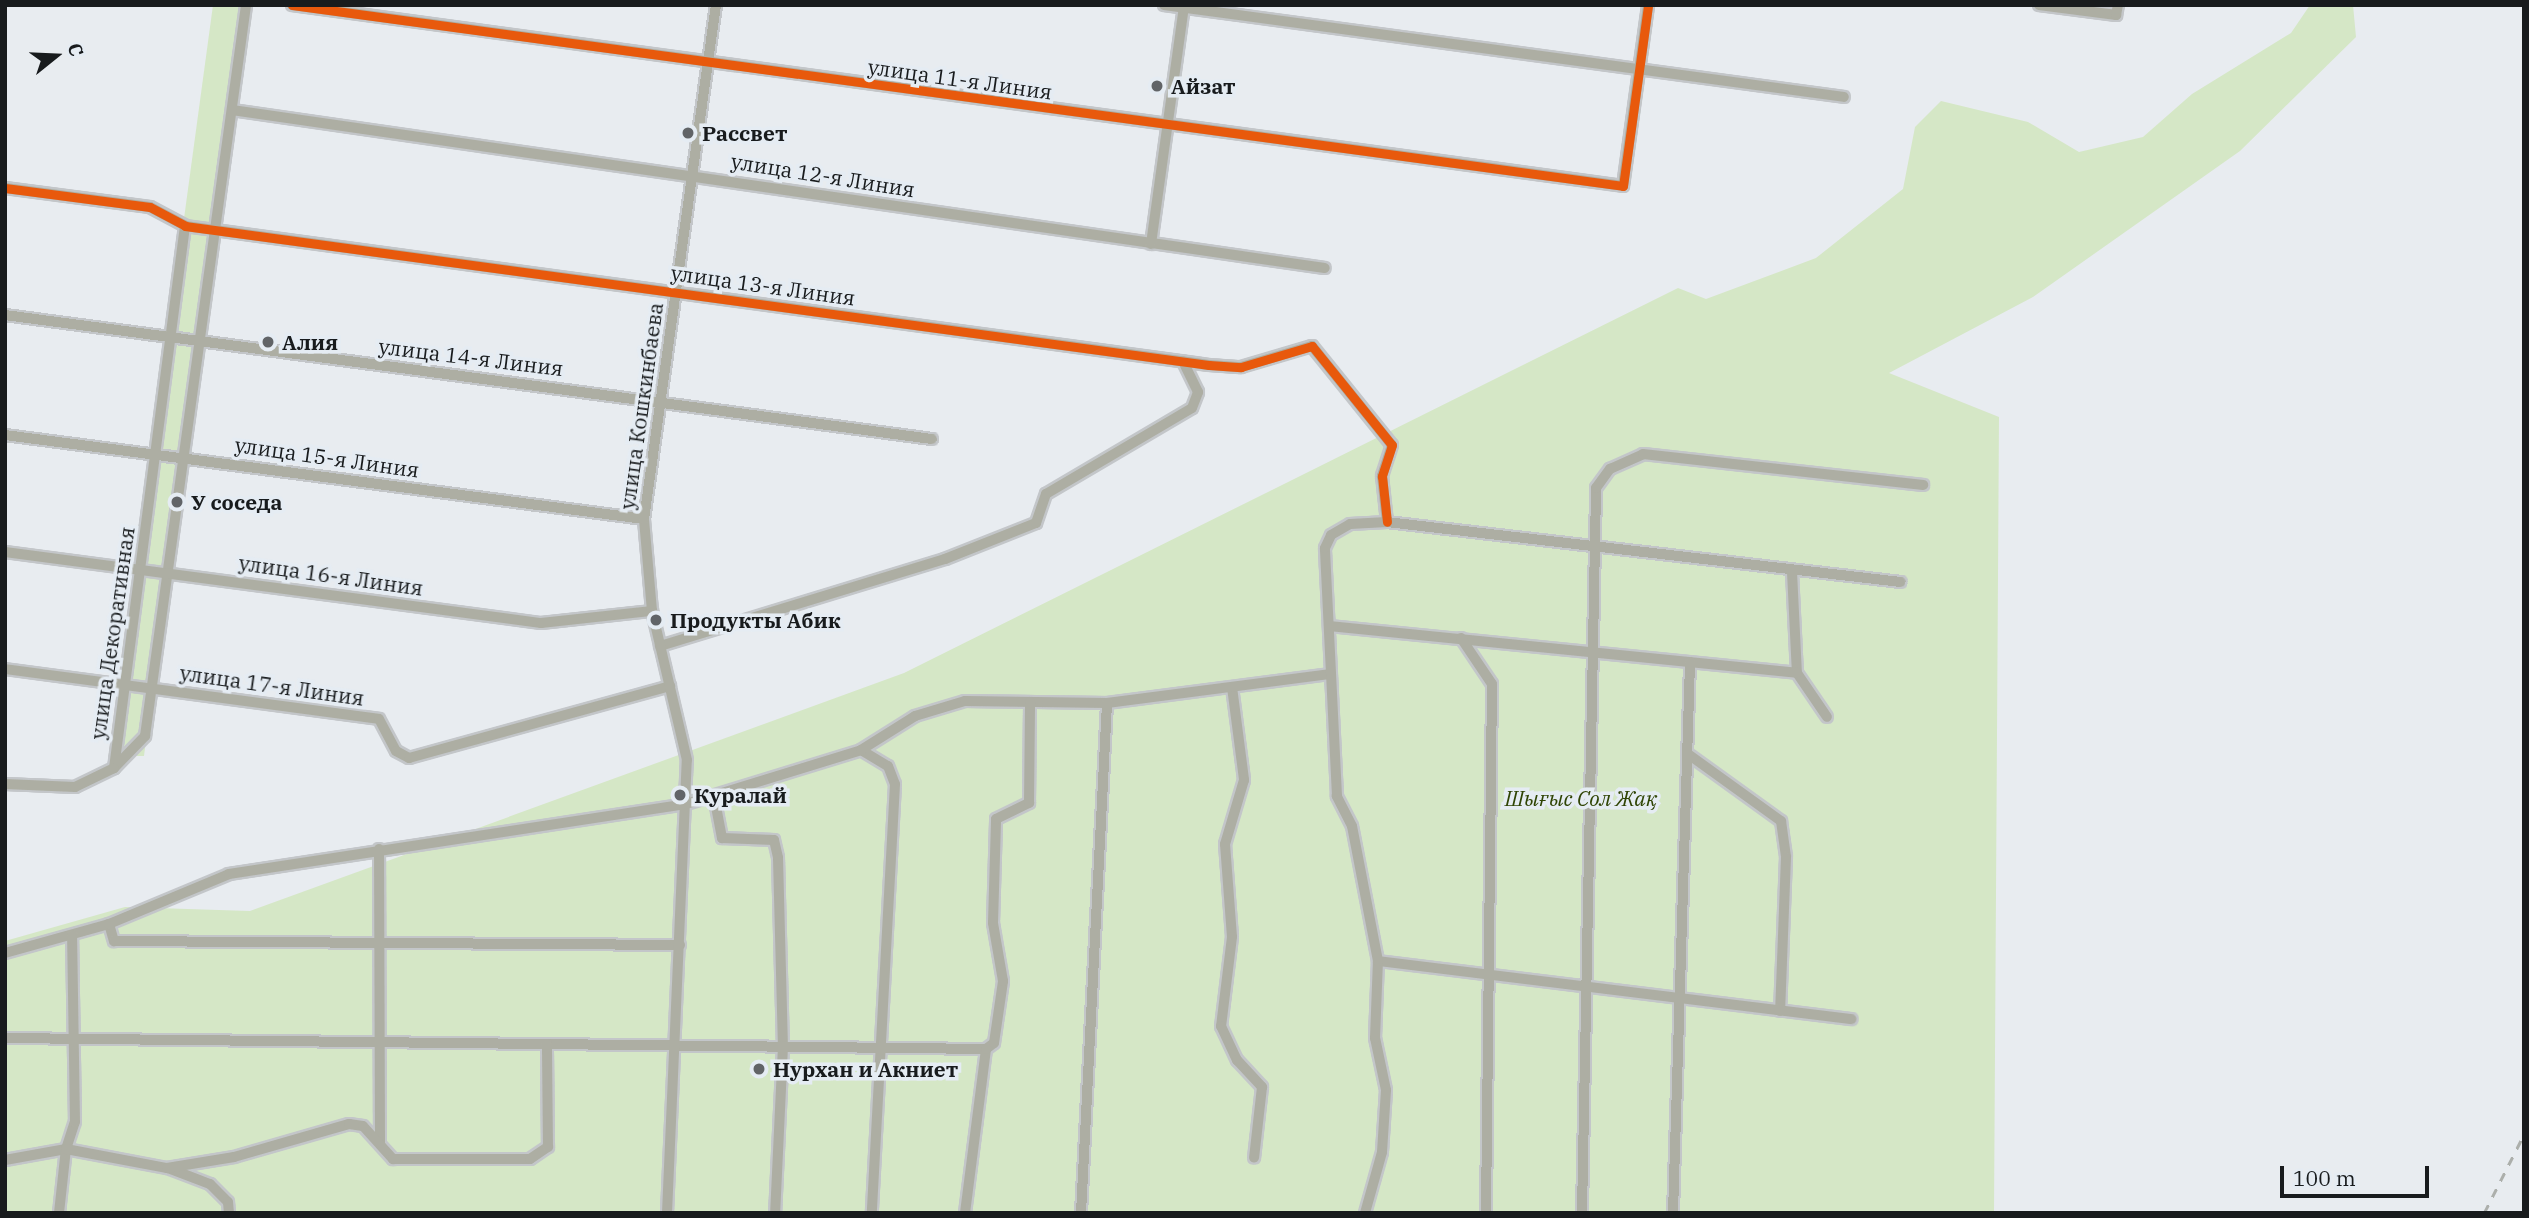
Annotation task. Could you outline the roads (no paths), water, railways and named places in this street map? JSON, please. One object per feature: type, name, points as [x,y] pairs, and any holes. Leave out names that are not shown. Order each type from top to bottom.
[{"type":"street","name":"улица Декоративная","points":[[114,768],[145,736],[187,458],[246,5]]},
{"type":"street","name":"улица 11-я Линия","points":[[292,5],[1623,186],[1640,69]]},
{"type":"street","name":"улица Кошкинбаева","points":[[667,1213],[687,760],[652,611],[644,519],[716,5]]},
{"type":"street","points":[[1164,5],[1844,97]]},
{"type":"street","points":[[1640,69],[1648,5]]},
{"type":"street","points":[[2039,5],[2117,10]]},
{"type":"street","points":[[1151,244],[1183,7]]},
{"type":"street","name":"улица 12-я Линия","points":[[232,110],[1325,268]]},
{"type":"street","name":"улица 13-я Линия","points":[[5,188],[150,207],[186,226],[1183,361],[1241,367],[1312,346],[1392,445],[1382,476],[1387,522]]},
{"type":"street","name":"улица Декоративная","points":[[114,768],[186,226]]},
{"type":"street","name":"улица 14-я Линия","points":[[5,315],[932,439]]},
{"type":"street","points":[[660,646],[946,559],[1036,523],[1046,494],[1192,408],[1198,392],[1183,361]]},
{"type":"street","name":"улица 15-я Линия","points":[[5,435],[644,519]]},
{"type":"street","points":[[1582,1213],[1582,988],[1596,488],[1610,469],[1643,454],[1923,485]]},
{"type":"street","points":[[1365,1213],[1382,1152],[1386,1090],[1376,1038],[1378,961],[1352,826],[1337,796],[1325,548],[1331,535],[1350,524],[1387,522],[1793,572],[1901,582]]},
{"type":"street","name":"улица 16-я Линия","points":[[5,552],[541,623],[652,611]]},
{"type":"street","points":[[1793,572],[1797,673],[1826,717]]},
{"type":"street","points":[[1329,626],[1797,673]]},
{"type":"street","points":[[1461,638],[1492,684],[1484,977],[1486,1213]]},
{"type":"street","points":[[1673,1213],[1690,662]]},
{"type":"street","name":"улица 17-я Линия","points":[[5,669],[379,719],[396,751],[409,758],[670,686]]},
{"type":"street","points":[[5,953],[109,924],[229,874],[686,804],[861,750],[915,716],[965,701],[1107,703],[1329,674]]},
{"type":"street","points":[[1232,687],[1244,780],[1225,844],[1233,937],[1221,1026],[1237,1060],[1262,1087],[1254,1158]]},
{"type":"street","points":[[5,1038],[73,1041],[986,1049],[994,1043],[1003,981],[993,923],[996,819],[1029,803],[1031,702]]},
{"type":"street","points":[[1081,1213],[1107,703]]},
{"type":"street","points":[[861,750],[888,766],[895,784],[873,1213]]},
{"type":"street","points":[[1688,754],[1781,821],[1786,857],[1780,1011]]},
{"type":"street","points":[[5,784],[75,786],[114,768]]},
{"type":"street","points":[[715,796],[722,838],[774,840],[783,935],[783,1046],[775,1213]]},
{"type":"street","points":[[379,849],[380,1143]]},
{"type":"street","points":[[109,924],[114,941],[680,945]]},
{"type":"street","points":[[59,1213],[66,1149],[75,1122],[72,935]]},
{"type":"street","points":[[1378,961],[1484,977],[1851,1019]]},
{"type":"street","points":[[167,1168],[234,1157],[349,1124],[363,1126],[393,1160],[414,1162],[543,1154],[547,1044]]},
{"type":"street","points":[[965,1213],[986,1049]]},
{"type":"street","points":[[5,1160],[66,1149],[167,1168],[210,1184],[228,1202],[229,1213]]},
{"type":"railway","points":[[2484,1213],[2524,1134]]},
{"type":"place","name":"Айзат","points":[[1157,86]]},
{"type":"place","name":"Рассвет","points":[[688,133]]},
{"type":"place","name":"Алия","points":[[268,342]]},
{"type":"place","name":"У соседа","points":[[177,502]]},
{"type":"place","name":"Продукты Абик","points":[[656,620]]},
{"type":"place","name":"Куралай","points":[[680,795]]},
{"type":"place","name":"Нурхан и Акниет","points":[[759,1069]]},
{"type":"park label","name":"Шығыс Сол Жақ","points":[[1581,798]]}]
